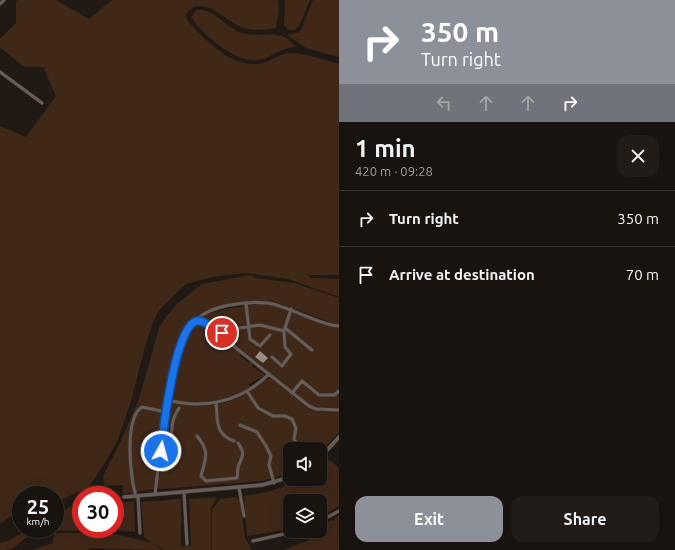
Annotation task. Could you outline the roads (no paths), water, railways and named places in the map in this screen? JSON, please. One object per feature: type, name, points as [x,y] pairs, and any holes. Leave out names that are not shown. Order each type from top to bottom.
[{"type":"street","points":[[0,4],[4,0]]},
{"type":"street","points":[[0,72],[42,103]]},
{"type":"street","points":[[155,494],[166,412],[178,352],[186,334],[199,317],[224,307],[268,303],[339,326]]},
{"type":"street","points":[[246,304],[250,339],[259,346],[262,345],[270,335]]},
{"type":"street","points":[[272,357],[282,366],[291,354],[285,347],[285,330],[291,310]]},
{"type":"street","points":[[193,323],[202,320],[205,314]]},
{"type":"street","points":[[199,317],[292,393],[313,408],[339,410]]},
{"type":"street","points":[[220,335],[226,330],[264,325],[285,330],[312,350]]},
{"type":"street","points":[[168,400],[191,404],[216,402],[233,398],[247,391],[269,374]]},
{"type":"street","points":[[292,393],[302,381],[319,395],[334,395],[339,391]]},
{"type":"street","points":[[247,391],[258,408],[272,416],[285,416],[292,419],[296,428],[294,439],[296,442]]},
{"type":"street","points":[[216,402],[216,424],[227,438],[234,441]]},
{"type":"street","points":[[140,533],[137,496],[133,488],[129,438],[137,413],[142,407],[166,412]]},
{"type":"street","points":[[168,460],[173,458],[178,452],[179,446],[172,437],[172,417],[179,408]]},
{"type":"street","points":[[240,425],[257,432],[266,446],[271,456],[269,465],[274,483]]},
{"type":"street","points":[[163,436],[172,437]]},
{"type":"street","points":[[197,436],[207,452],[206,461],[201,476],[207,481],[225,480],[238,477],[237,468],[243,458],[243,451],[238,444]]},
{"type":"street","points":[[327,451],[339,437]]},
{"type":"street","points":[[335,442],[339,445]]},
{"type":"street","points":[[225,480],[226,489]]},
{"type":"street","points":[[124,497],[239,488],[274,483],[283,480]]},
{"type":"street","points":[[239,488],[244,516]]},
{"type":"street","points":[[184,492],[187,544]]},
{"type":"street","points":[[327,517],[339,511]]},
{"type":"street","points":[[253,541],[283,534]]}]
